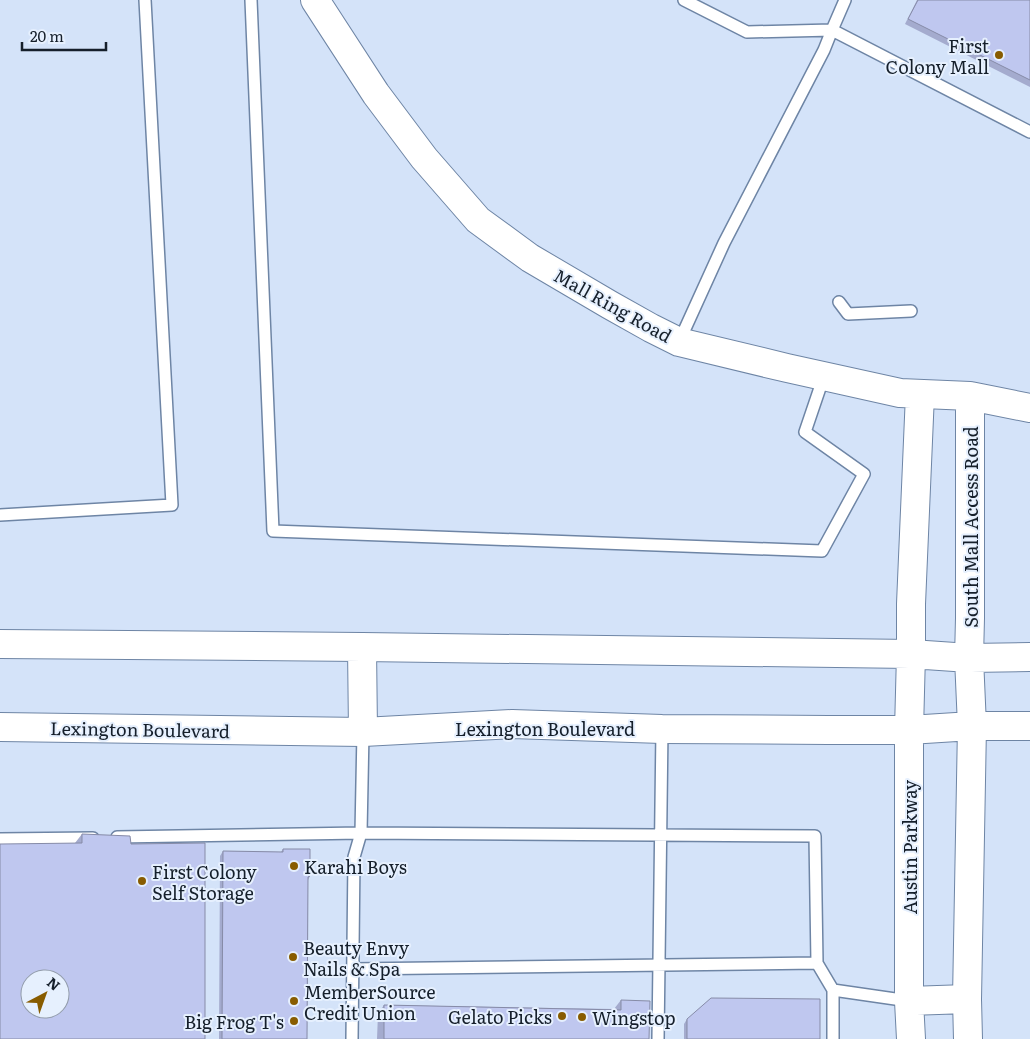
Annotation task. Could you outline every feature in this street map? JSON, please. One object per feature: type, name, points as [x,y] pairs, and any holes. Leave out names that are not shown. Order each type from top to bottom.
[{"type":"main road","name":"Mall Ring Road","points":[[315,0],[376,94],[424,158],[478,220],[530,258],[651,328],[679,342],[900,393],[970,396],[1030,408]]},
{"type":"main road","points":[[911,654],[911,604],[920,394]]},
{"type":"main road","name":"South Mall Access Road","points":[[969,658],[970,396]]},
{"type":"main road","points":[[0,644],[911,654],[969,658],[1030,657]]},
{"type":"main road","points":[[362,647],[363,732]]},
{"type":"main road","name":"Austin Parkway","points":[[911,654],[909,730],[909,1001],[911,1039]]},
{"type":"main road","points":[[968,1039],[967,999],[972,726],[969,658]]},
{"type":"main road","name":"Lexington Boulevard","points":[[0,727],[363,732],[512,724],[662,729],[909,730],[972,726],[1030,726]]},
{"type":"main road","points":[[909,1001],[967,999]]},
{"type":"lane","points":[[0,515],[172,505],[145,0]]},
{"type":"lane","points":[[251,0],[273,531],[822,551],[864,474],[804,432],[824,376]]},
{"type":"lane","points":[[684,0],[747,32],[832,30],[1030,132]]},
{"type":"lane","points":[[679,342],[724,243],[824,50],[845,0]]},
{"type":"lane","points":[[839,302],[848,314],[911,311]]},
{"type":"lane","points":[[658,1039],[662,729]]},
{"type":"lane","points":[[352,1039],[354,857],[361,833],[363,732]]},
{"type":"lane","points":[[0,839],[361,833],[815,836],[817,963],[833,990],[833,1039]]},
{"type":"lane","points":[[353,969],[817,963]]},
{"type":"lane","points":[[833,990],[909,1001]]},
{"type":"building","name":"First Colony Mall","points":[[918,0],[1030,0],[1030,80],[908,19]]},
{"type":"building","points":[[82,834],[130,836],[131,844],[205,843],[205,1039],[0,1039],[0,844],[82,843]]},
{"type":"building","points":[[283,849],[310,849],[310,876],[308,877],[307,1039],[222,1039],[223,851],[283,852]]},
{"type":"building","points":[[711,998],[820,999],[820,1039],[687,1039],[687,1019]]},
{"type":"building","points":[[621,1000],[650,1001],[649,1039],[384,1039],[384,1005],[621,1010]]},
{"type":"place","name":"First Colony Mall","points":[[999,55]]},
{"type":"place","name":"Karahi Boys","points":[[294,866]]},
{"type":"place","name":"First Colony Self Storage","points":[[142,881]]},
{"type":"place","name":"Beauty Envy Nails & Spa","points":[[293,957]]},
{"type":"place","name":"MemberSource Credit Union","points":[[294,1001]]},
{"type":"place","name":"Gelato Picks","points":[[562,1016]]},
{"type":"place","name":"Wingstop","points":[[582,1017]]},
{"type":"place","name":"Big Frog T's","points":[[294,1021]]}]
